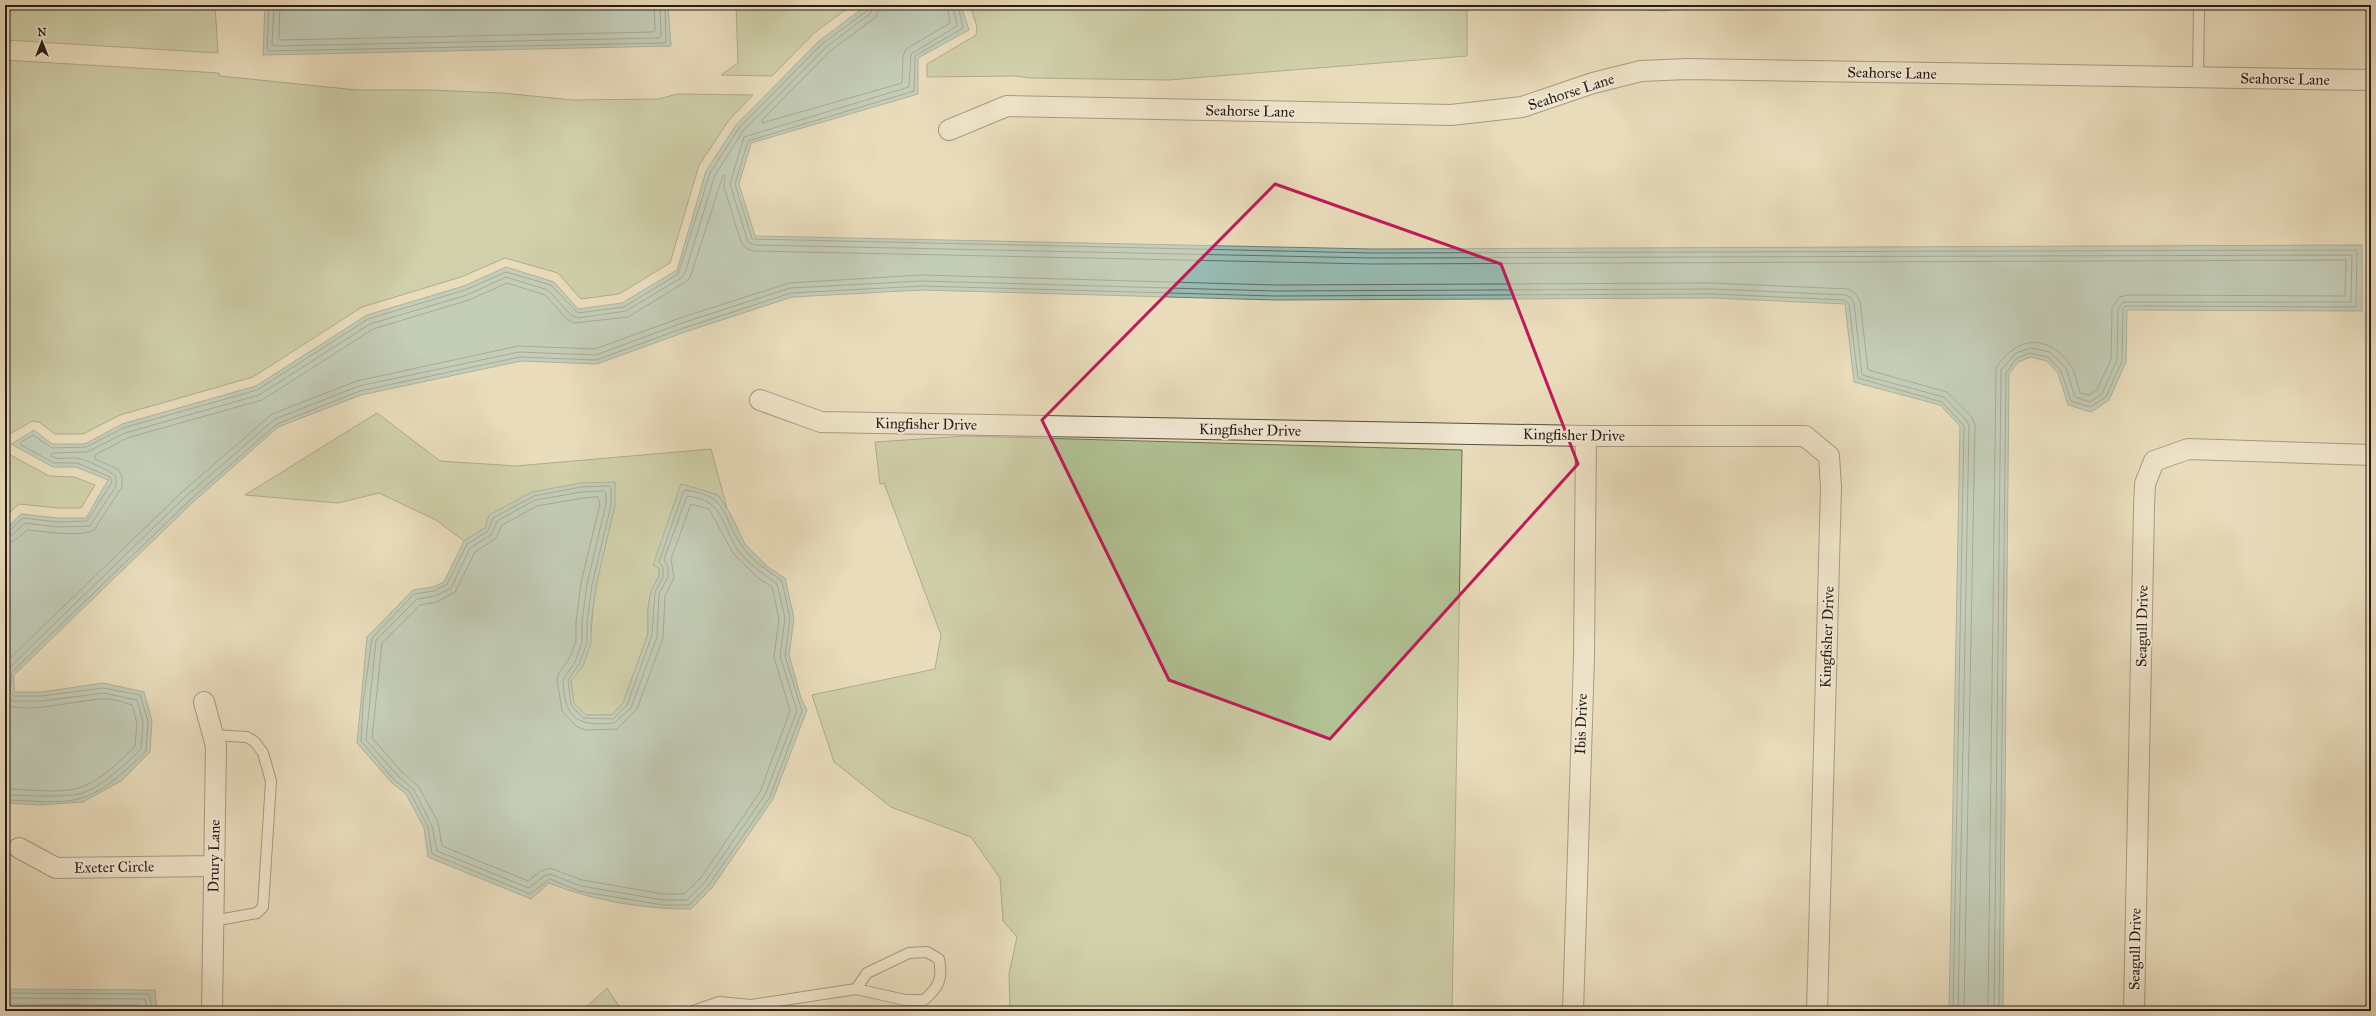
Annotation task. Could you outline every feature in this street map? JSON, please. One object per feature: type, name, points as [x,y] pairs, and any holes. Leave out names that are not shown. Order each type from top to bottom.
[{"type":"street","name":"Seahorse Lane","points":[[949,130],[1007,106],[1451,115],[1522,107],[1593,83],[1641,71],[1687,69],[2371,80]]},
{"type":"street","name":"Kingfisher Drive","points":[[760,400],[821,422],[1586,436],[1805,436],[1829,456],[1831,487],[1817,1011]]},
{"type":"street","name":"Ibis Drive","points":[[1572,1011],[1584,657],[1586,436]]},
{"type":"street","name":"Seagull Drive","points":[[2134,1011],[2144,508],[2145,484],[2154,461],[2188,449],[2371,455]]},
{"type":"street","name":"Drury Lane","points":[[204,702],[216,746],[212,1011]]},
{"type":"street","name":"Exeter Circle","points":[[19,848],[56,868],[214,866]]},
{"type":"lane","points":[[2198,78],[2199,5]]},
{"type":"lane","points":[[213,735],[247,737],[255,742],[263,753],[271,781],[263,907],[257,913],[213,921]]},
{"type":"lane","points":[[693,1011],[719,1002],[752,1004],[856,989],[905,1000],[924,1000],[936,989],[941,972],[938,959],[927,952],[909,953],[867,973],[856,989]]},
{"type":"highlighted area","points":[[1275,184],[1501,264],[1578,464],[1330,739],[1169,680],[1042,420]]},
{"type":"green space","points":[[5,5],[215,5],[218,53],[5,40]]},
{"type":"green space","points":[[736,5],[852,5],[814,33],[772,76],[721,75],[738,63]]},
{"type":"green space","points":[[970,5],[1467,5],[1467,56],[1168,80],[1030,78],[1016,76],[927,77],[927,64],[976,35],[977,27]]},
{"type":"green space","points":[[1555,5],[1692,5],[1685,8],[1664,11]]},
{"type":"green space","points":[[5,60],[219,73],[220,76],[357,90],[428,90],[502,93],[573,100],[659,99],[677,94],[753,95],[729,120],[699,165],[670,263],[619,294],[581,299],[558,273],[505,258],[461,277],[362,307],[253,377],[120,415],[83,434],[55,434],[39,422],[32,421],[5,437]]},
{"type":"green space","points":[[377,413],[440,461],[516,466],[711,449],[727,508],[718,495],[681,484],[654,565],[659,568],[659,576],[651,591],[648,608],[648,634],[623,703],[612,715],[586,715],[574,703],[571,680],[585,657],[591,635],[596,585],[615,505],[581,483],[485,528],[464,541],[436,520],[379,493],[338,503],[245,495]]},
{"type":"green space","points":[[966,436],[1462,450],[1452,1011],[1010,1011],[1009,974],[1017,937],[1003,921],[1000,878],[971,837],[891,807],[834,762],[812,695],[935,669],[941,635],[884,483],[880,484],[875,442]]},
{"type":"green space","points":[[5,452],[49,476],[74,477],[95,485],[81,508],[58,508],[19,504],[5,517]]},
{"type":"green space","points":[[607,988],[622,1011],[582,1011]]},
{"type":"water","points":[[265,5],[668,5],[671,46],[263,55]]},
{"type":"water","points":[[867,5],[961,5],[969,30],[918,58],[918,94],[751,143],[739,184],[755,236],[1372,249],[2362,245],[2362,311],[2127,310],[2126,362],[2109,400],[2091,412],[2068,405],[2058,373],[2047,361],[2031,357],[2018,362],[2009,374],[2003,1011],[1949,1011],[1960,426],[1940,405],[1854,382],[1845,304],[1712,298],[1275,300],[922,290],[792,297],[685,332],[597,364],[521,361],[361,395],[278,427],[191,504],[14,675],[14,692],[42,692],[103,683],[144,692],[152,721],[150,752],[121,781],[83,802],[40,805],[5,803],[5,530],[21,514],[58,518],[86,518],[108,480],[76,467],[53,467],[11,444],[34,430],[52,444],[85,444],[122,424],[256,386],[367,315],[464,286],[506,267],[554,282],[578,309],[622,303],[677,270],[706,171],[736,125],[819,41]]},
{"type":"water","points":[[615,482],[615,505],[596,586],[591,623],[591,643],[583,666],[571,681],[574,703],[586,715],[612,715],[623,703],[648,634],[648,608],[651,591],[659,576],[659,568],[653,565],[681,484],[718,495],[730,513],[745,544],[768,567],[785,578],[794,618],[789,655],[801,698],[807,710],[773,799],[711,889],[691,909],[637,906],[619,903],[584,895],[549,883],[531,899],[428,857],[424,828],[406,794],[392,783],[357,743],[367,637],[413,590],[433,587],[444,582],[464,541],[485,528],[489,515],[532,492],[581,483]]},
{"type":"water","points":[[5,989],[155,990],[157,1011],[5,1011]]}]
